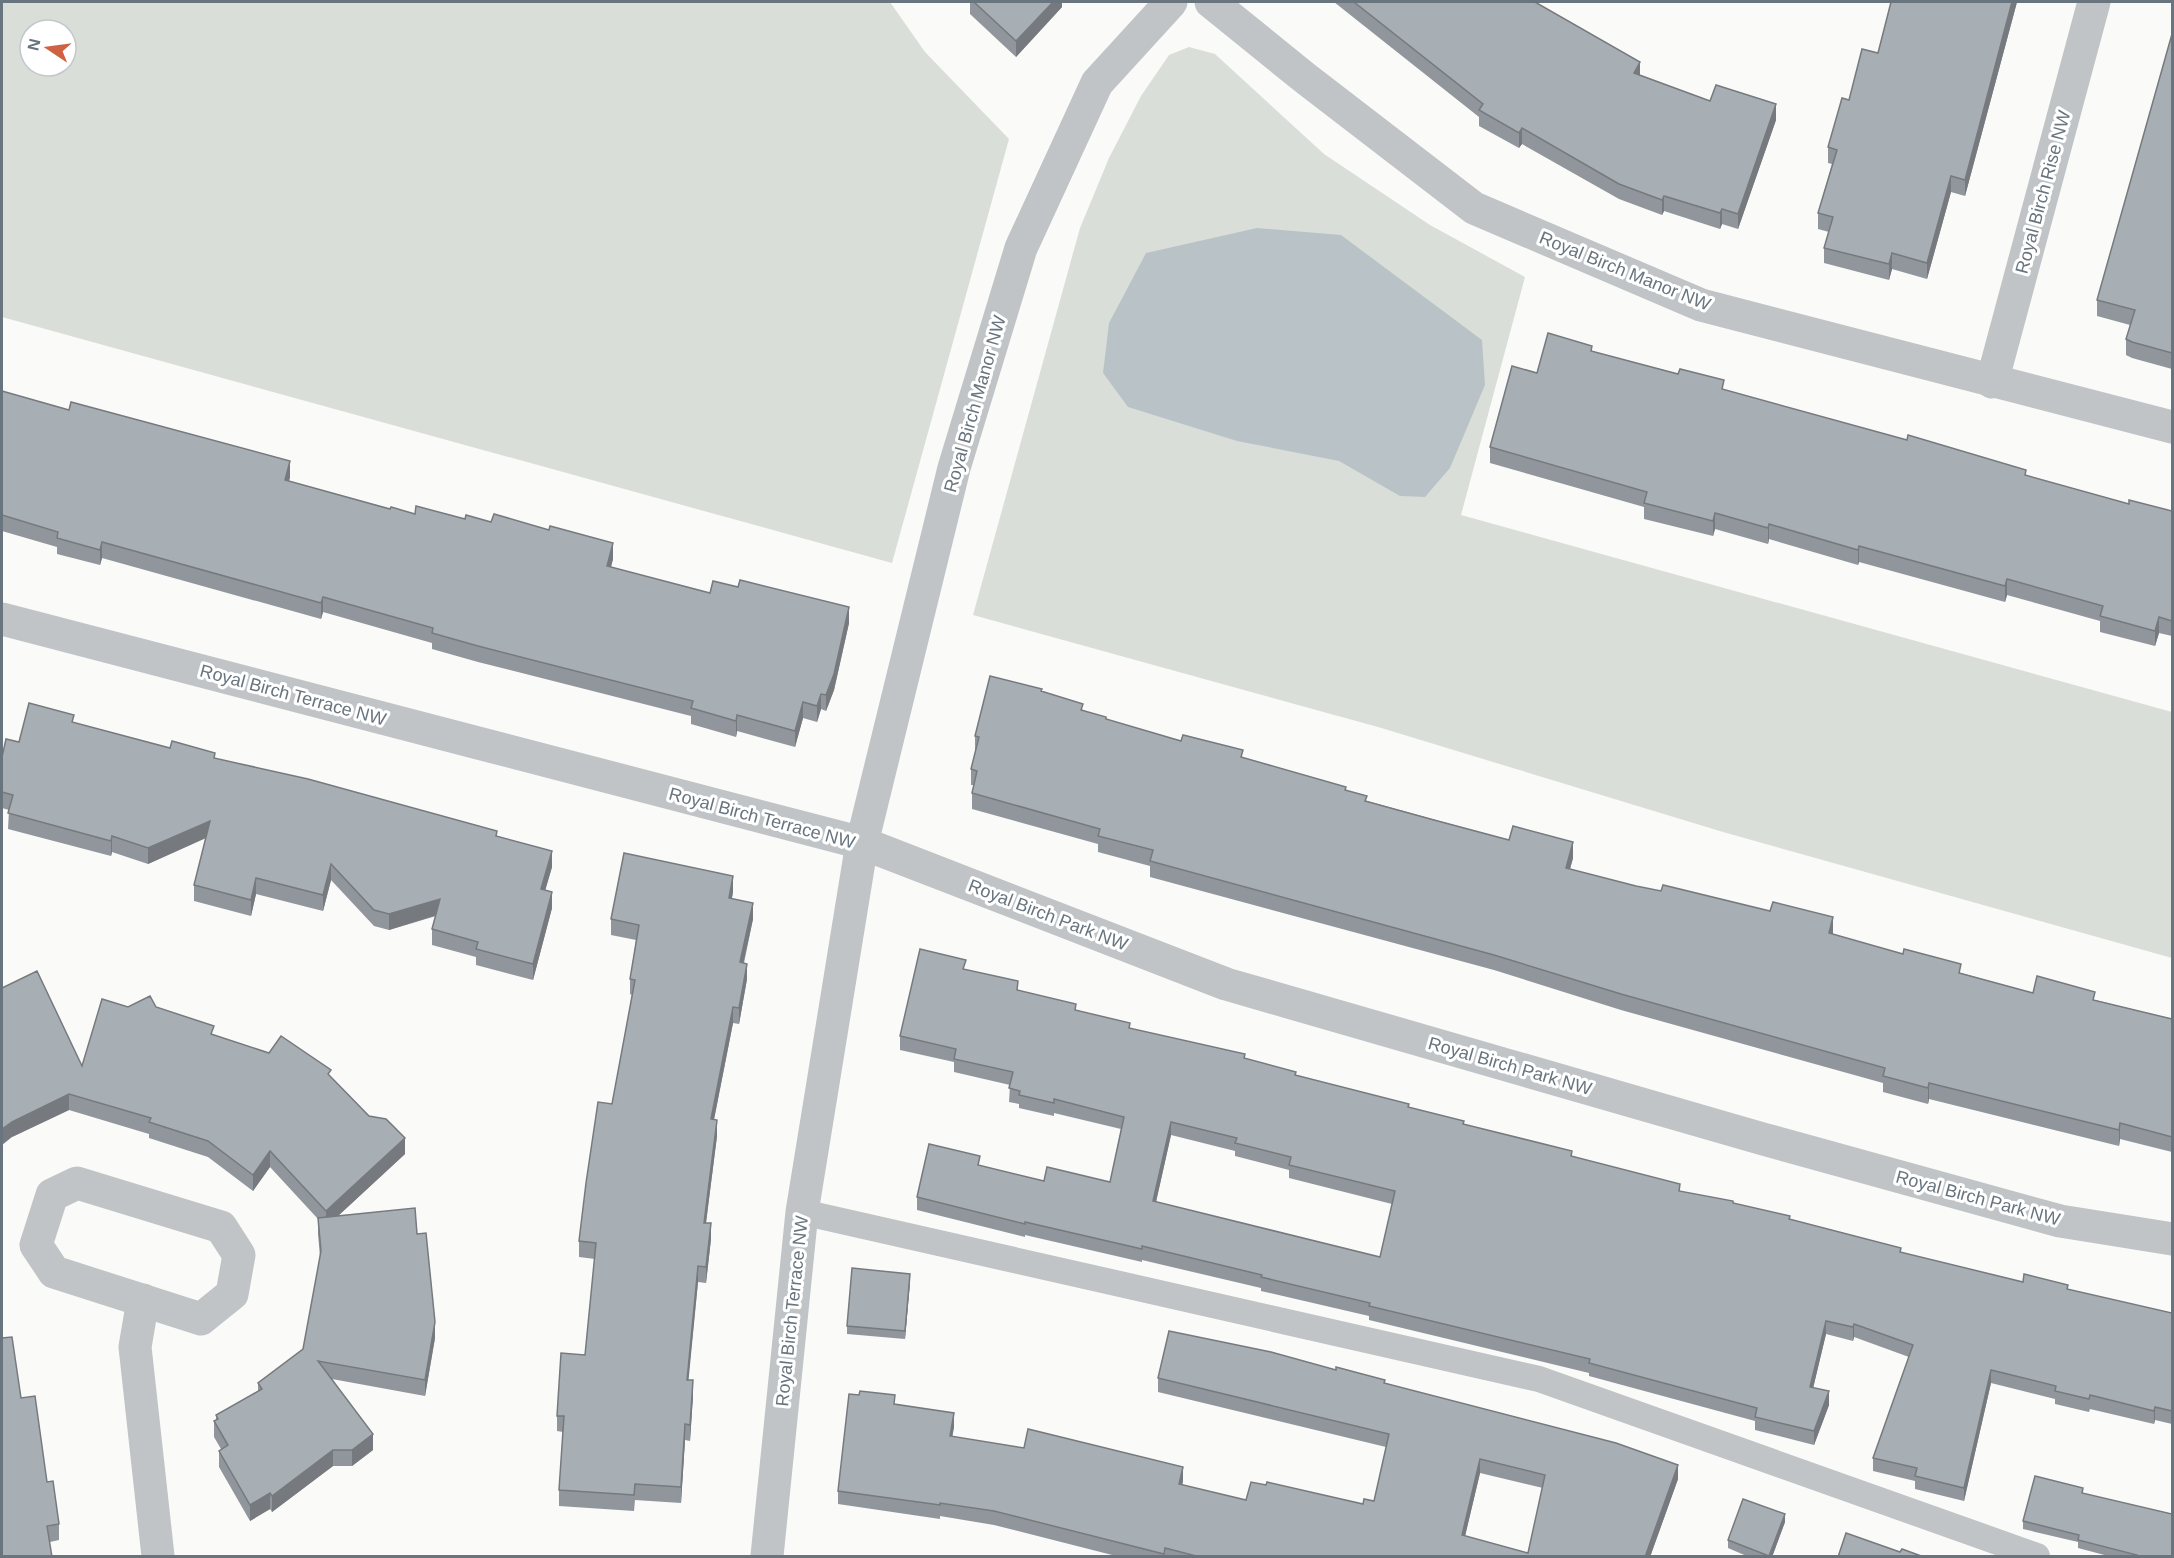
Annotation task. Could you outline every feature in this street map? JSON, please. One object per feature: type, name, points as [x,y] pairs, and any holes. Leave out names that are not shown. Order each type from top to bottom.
[{"type":"street","name":"Royal Birch Manor NW","points":[[862,843],[954,468],[1021,248],[1097,83],[1171,2]]},
{"type":"street","name":"Royal Birch Manor NW","points":[[1211,2],[1305,78],[1474,208],[1701,305],[2172,427]]},
{"type":"street","name":"Royal Birch Rise NW","points":[[1992,382],[2094,2]]},
{"type":"street","name":"Royal Birch Terrace NW","points":[[2,619],[862,843],[802,1212],[767,1557]]},
{"type":"street","name":"Royal Birch Park NW","points":[[862,843],[1226,984],[1763,1139],[2037,1215],[2172,1239]]},
{"type":"street","points":[[77,1183],[221,1227],[239,1255],[232,1294],[201,1319],[143,1300],[54,1272],[36,1245],[52,1195],[77,1183]]},
{"type":"street","points":[[143,1300],[135,1347],[158,1557]]},
{"type":"lane","points":[[802,1212],[1539,1378],[2037,1557]]},
{"type":"shaded area","points":[[2,2],[890,2],[925,52],[1009,139],[892,563],[2,317]]},
{"type":"shaded area","points":[[1189,47],[1215,54],[1324,154],[1430,225],[1525,277],[1461,515],[2172,712],[2172,958],[1723,832],[1378,727],[973,615],[1080,228],[1109,158],[1141,96],[1169,55]]},
{"type":"shaded area","points":[[1257,228],[1341,235],[1482,340],[1485,385],[1450,468],[1425,497],[1400,496],[1339,461],[1237,441],[1128,407],[1103,373],[1109,323],[1146,253]]},
{"type":"building","points":[[974,2],[1053,2],[1016,41]]},
{"type":"building","points":[[1354,2],[1535,2],[1640,62],[1634,73],[1710,101],[1716,85],[1776,104],[1738,214],[1722,209],[1720,213],[1664,196],[1662,200],[1619,184],[1522,128],[1519,133],[1479,110],[1483,104]]},
{"type":"building","points":[[1891,2],[2012,2],[1965,180],[1951,176],[1927,263],[1892,253],[1889,264],[1824,248],[1833,217],[1818,213],[1837,150],[1828,147],[1842,98],[1849,100],[1862,49],[1878,53]]},
{"type":"building","points":[[2172,34],[2172,353],[2126,339],[2135,310],[2097,300]]},
{"type":"building","points":[[1548,333],[1592,346],[1591,351],[1678,374],[1680,369],[1724,380],[1722,389],[1907,440],[1908,435],[2026,470],[2025,475],[2129,504],[2129,500],[2172,511],[2172,621],[2159,617],[2155,631],[2100,616],[2103,606],[2007,579],[2005,586],[1859,546],[1858,550],[1769,524],[1768,528],[1715,513],[1713,521],[1644,503],[1647,492],[1490,447],[1512,366],[1537,373]]},
{"type":"building","points":[[2,391],[69,410],[71,402],[290,461],[285,480],[390,509],[391,507],[415,514],[416,506],[465,519],[466,515],[491,522],[494,514],[549,530],[550,526],[613,543],[607,566],[710,593],[713,581],[738,587],[740,580],[849,607],[834,674],[826,695],[821,694],[817,706],[803,702],[795,731],[737,715],[736,721],[691,708],[693,701],[478,646],[432,633],[433,628],[323,597],[321,603],[102,542],[100,550],[57,538],[58,532],[2,515]]},
{"type":"building","points":[[990,676],[1042,689],[1041,691],[1083,704],[1081,710],[1181,741],[1183,735],[1243,750],[1241,757],[1346,787],[1345,790],[1367,796],[1365,801],[1509,840],[1513,826],[1573,842],[1566,868],[1661,891],[1663,885],[1770,911],[1773,902],[1833,917],[1829,933],[1903,954],[1904,949],[1961,964],[1959,973],[2033,993],[2037,976],[2095,992],[2093,1000],[2172,1019],[2172,1137],[2120,1123],[2119,1130],[1929,1083],[1928,1088],[1883,1076],[1885,1068],[1621,994],[1494,955],[1150,861],[1153,850],[1098,836],[1100,829],[972,793],[977,771],[971,769],[979,737],[975,736]]},
{"type":"building","points":[[29,703],[74,715],[72,722],[170,748],[172,741],[215,753],[214,758],[308,779],[497,831],[496,836],[552,851],[541,889],[552,892],[533,964],[476,949],[478,942],[432,929],[440,899],[389,914],[374,910],[331,864],[323,895],[256,878],[251,900],[194,885],[210,821],[148,848],[112,836],[111,841],[8,813],[13,795],[2,792],[2,757],[6,739],[19,742]]},
{"type":"building","points":[[624,853],[733,876],[729,898],[753,903],[740,962],[747,964],[739,1008],[733,1007],[711,1119],[717,1120],[704,1223],[711,1223],[706,1267],[698,1266],[687,1380],[693,1380],[690,1425],[685,1424],[681,1487],[635,1484],[634,1495],[559,1490],[564,1416],[557,1416],[561,1353],[585,1355],[596,1243],[579,1241],[586,1183],[598,1102],[612,1104],[635,980],[630,979],[639,925],[611,919]]},
{"type":"building","points":[[920,949],[966,960],[963,969],[1018,981],[1017,990],[1076,1004],[1075,1010],[1130,1023],[1129,1028],[1245,1054],[1244,1058],[1296,1072],[1295,1075],[1409,1104],[1408,1107],[1464,1121],[1463,1124],[1572,1151],[1571,1156],[1680,1184],[1679,1191],[1733,1201],[1733,1203],[1790,1216],[1789,1219],[1901,1248],[1900,1252],[2023,1282],[2024,1274],[2068,1285],[2067,1289],[2172,1313],[2172,1411],[2155,1407],[2154,1411],[2090,1395],[2089,1399],[2055,1391],[2056,1386],[1991,1370],[1964,1488],[1915,1476],[1917,1468],[1873,1458],[1913,1345],[1854,1324],[1853,1327],[1826,1321],[1810,1387],[1829,1391],[1814,1431],[1755,1417],[1757,1408],[1589,1363],[1590,1359],[1369,1306],[1370,1303],[1142,1246],[1142,1249],[1025,1222],[1025,1224],[917,1197],[929,1144],[980,1156],[978,1165],[1044,1181],[1047,1167],[1110,1182],[1124,1117],[1054,1099],[1054,1103],[1019,1095],[1020,1091],[1009,1088],[1013,1072],[954,1059],[956,1049],[900,1036]],"holes":[[[1171,1122],[1237,1138],[1235,1143],[1291,1157],[1289,1165],[1395,1191],[1380,1257],[1153,1201]]]},
{"type":"building","points":[[37,971],[82,1066],[102,999],[128,1007],[150,996],[156,1007],[214,1026],[211,1034],[269,1053],[281,1036],[331,1070],[328,1074],[369,1116],[386,1119],[405,1138],[326,1211],[270,1151],[253,1175],[208,1141],[149,1122],[151,1118],[69,1094],[2,1129],[2,988]]},
{"type":"building","points":[[415,1208],[417,1234],[426,1233],[435,1322],[425,1380],[318,1361],[373,1434],[352,1450],[333,1450],[272,1496],[270,1493],[250,1505],[219,1451],[228,1445],[214,1421],[218,1419],[216,1415],[262,1389],[258,1383],[303,1349],[321,1251],[318,1218]]},
{"type":"building","points":[[852,1268],[910,1274],[905,1331],[847,1326]]},
{"type":"building","points":[[1169,1331],[1271,1352],[1336,1370],[1336,1367],[1385,1380],[1384,1383],[1616,1443],[1678,1465],[1645,1557],[1200,1557],[1165,1548],[1164,1554],[994,1511],[838,1491],[849,1394],[859,1395],[860,1391],[895,1395],[894,1404],[954,1413],[950,1436],[1024,1448],[1028,1429],[1183,1467],[1179,1484],[1246,1500],[1251,1482],[1266,1485],[1267,1482],[1363,1504],[1364,1499],[1374,1501],[1389,1434],[1158,1378]],"holes":[[[1480,1459],[1545,1475],[1528,1553],[1462,1535]]]},
{"type":"building","points":[[12,1337],[21,1398],[35,1396],[47,1482],[53,1481],[59,1524],[47,1526],[52,1557],[2,1557],[2,1338]]},
{"type":"building","points":[[2035,1476],[2083,1488],[2082,1493],[2172,1514],[2172,1557],[2137,1557],[2137,1555],[2078,1540],[2079,1535],[2023,1521]]},
{"type":"building","points":[[1743,1499],[1785,1514],[1769,1556],[1728,1540]]},
{"type":"building","points":[[1846,1533],[1900,1552],[1902,1549],[1924,1557],[1838,1557]]}]
